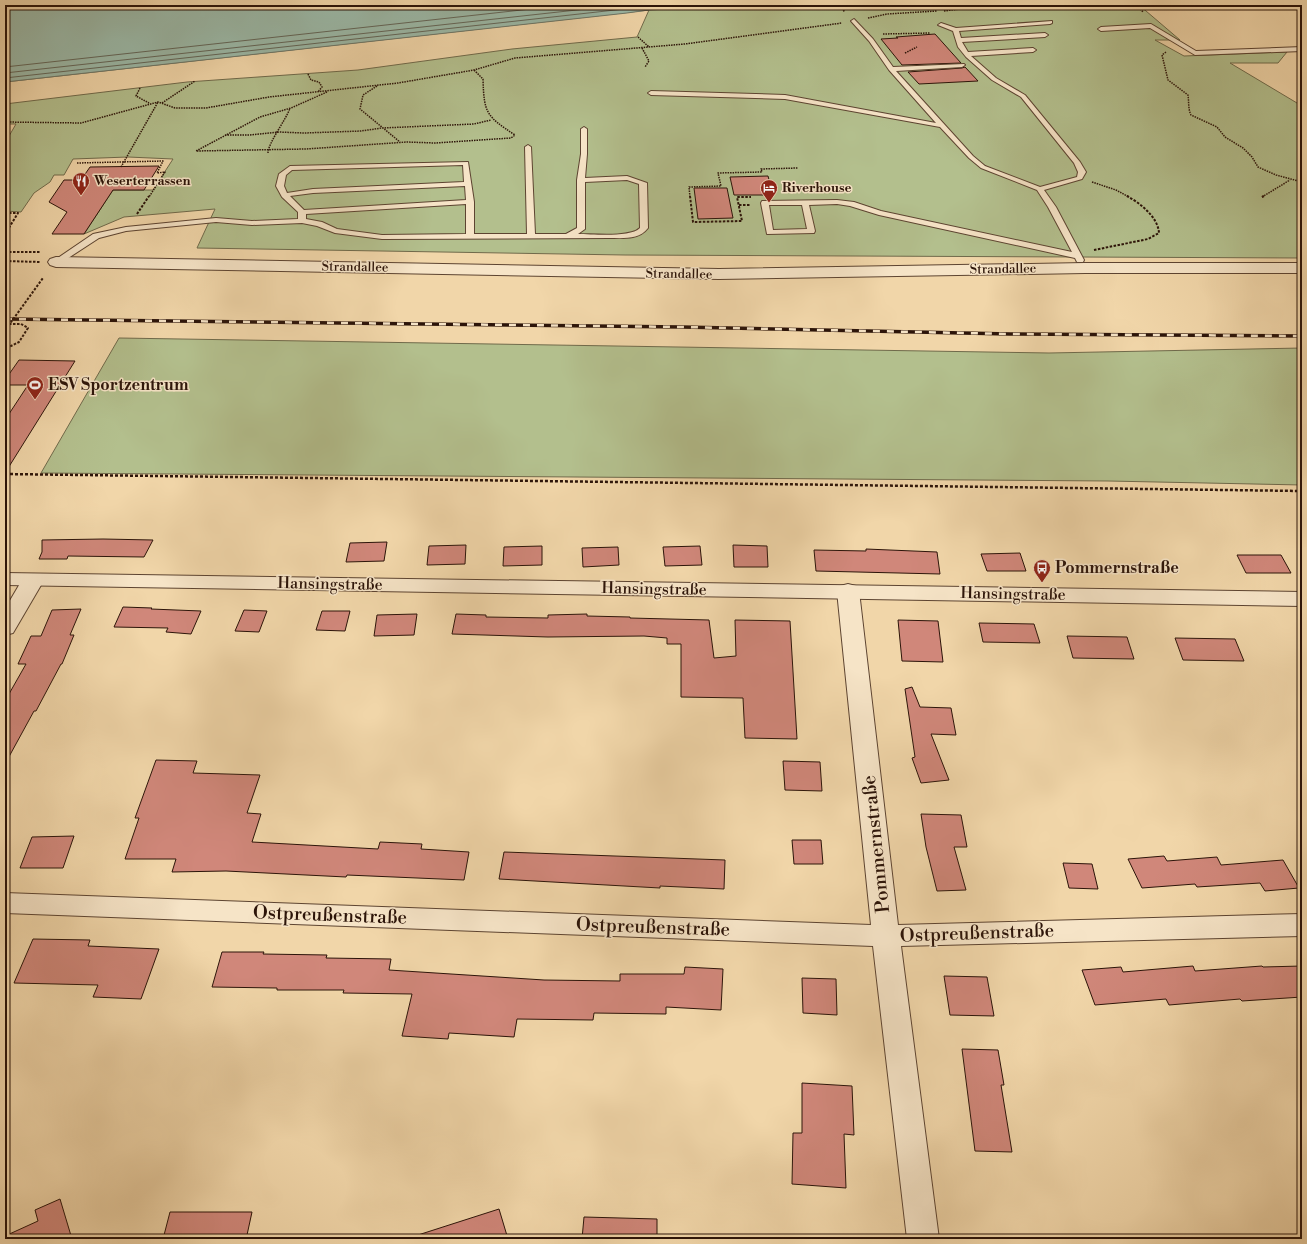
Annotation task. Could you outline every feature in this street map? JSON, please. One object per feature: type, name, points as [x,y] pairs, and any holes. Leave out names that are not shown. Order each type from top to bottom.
[{"type":"street","name":"Strandallee","points":[[56,262],[719,274],[1079,259],[1302,268]]},
{"type":"street","name":"Hansingstraße","points":[[5,579],[1302,599]]},
{"type":"street","points":[[5,628],[33,580]]},
{"type":"street","name":"Pommernstraße","points":[[848,591],[886,936],[923,1239]]},
{"type":"street","name":"Ostpreußenstraße","points":[[5,903],[886,936],[1302,925]]},
{"type":"lane","points":[[854,21],[891,69],[971,157],[983,167],[1040,189],[1052,207],[1079,259]]},
{"type":"lane","points":[[941,25],[956,30],[1050,22]]},
{"type":"lane","points":[[1101,29],[1151,26],[1190,51],[1203,54],[1302,49]]},
{"type":"lane","points":[[956,30],[961,47],[967,54],[994,79],[1023,96],[1077,162],[1082,172],[1080,178],[1040,189]]},
{"type":"lane","points":[[958,40],[1045,35]]},
{"type":"lane","points":[[967,54],[1033,50]]},
{"type":"lane","points":[[891,69],[962,65]]},
{"type":"lane","points":[[651,93],[785,97],[944,126]]},
{"type":"lane","points":[[568,236],[581,229],[581,180],[584,154],[584,129]]},
{"type":"lane","points":[[528,147],[531,236]]},
{"type":"lane","points":[[302,221],[302,212],[285,195],[280,186],[283,174],[290,168],[466,163],[470,202],[470,237]]},
{"type":"lane","points":[[56,262],[96,236],[126,229],[216,220],[259,223],[302,221],[319,224],[335,231],[382,237],[609,236],[642,232],[644,228],[643,183],[627,178],[581,180]]},
{"type":"lane","points":[[285,195],[313,191],[468,184]]},
{"type":"lane","points":[[302,212],[470,202]]},
{"type":"lane","points":[[805,202],[812,231],[770,232],[765,203],[805,202],[851,204],[879,213],[1079,259]]},
{"type":"path","points":[[5,122],[80,123],[150,103],[158,102],[175,108],[206,108],[270,97],[379,85],[474,70],[515,58],[650,48],[738,38],[854,21],[887,14],[944,11],[991,5]]},
{"type":"path","points":[[865,34],[933,33]]},
{"type":"path","points":[[638,37],[650,48]]},
{"type":"path","points":[[1177,42],[1162,55],[1164,68],[1168,80],[1188,95],[1190,105],[1189,111],[1191,115],[1217,127],[1225,137],[1243,148],[1252,157],[1258,167],[1290,180],[1302,182]]},
{"type":"path","points":[[642,48],[649,61],[645,67]]},
{"type":"path","points":[[329,91],[290,108],[260,117],[224,134],[196,151],[306,149],[400,143],[497,140],[511,138],[515,135],[491,120],[484,106],[483,79],[474,70]]},
{"type":"path","points":[[308,74],[311,80],[319,82],[322,87],[317,92]]},
{"type":"path","points":[[162,103],[195,81]]},
{"type":"path","points":[[379,85],[365,92],[360,109],[400,143]]},
{"type":"path","points":[[140,88],[136,96],[150,103]]},
{"type":"path","points":[[121,166],[158,102]]},
{"type":"path","points":[[268,153],[268,149],[276,138],[281,124],[289,113],[290,108]]},
{"type":"path","points":[[224,134],[250,135],[279,132],[304,133],[361,131],[382,128],[474,124],[491,120]]},
{"type":"path","points":[[77,163],[163,161],[157,173],[165,172],[126,229]]},
{"type":"path","points":[[737,197],[742,221],[693,222],[689,187],[721,186],[718,173],[762,172],[761,169],[798,168]]},
{"type":"path","points":[[1079,259],[1148,239],[1159,233],[1159,225],[1138,202],[1126,194],[1080,178]]},
{"type":"path","points":[[1262,196],[1290,180]]},
{"type":"path","points":[[5,213],[18,213],[7,231]]},
{"type":"path","points":[[5,261],[56,262]]},
{"type":"path","points":[[5,330],[43,278]]},
{"type":"path","points":[[5,324],[21,324],[28,328],[23,340],[11,348],[5,349]]},
{"type":"path","points":[[5,474],[1302,491]]},
{"type":"green space","points":[[5,5],[1139,5],[1180,40],[1155,40],[1184,56],[1287,52],[1278,63],[1230,63],[1302,106],[1302,258],[625,255],[197,248],[215,209],[124,217],[84,234],[113,190],[153,190],[173,159],[128,157],[73,159],[64,175],[54,175],[50,182],[34,193],[21,212],[5,211],[5,143],[16,124],[5,124],[5,104],[187,82],[358,70],[512,49],[637,37],[649,10],[5,82]]},
{"type":"green space","points":[[119,338],[1049,353],[1302,348],[1302,485],[1108,481],[41,473]]},
{"type":"water","points":[[5,5],[740,5],[649,10],[5,82]]},
{"type":"building","points":[[935,34],[961,63],[902,65],[881,39],[898,38],[896,37]]},
{"type":"building","points":[[965,67],[978,81],[919,84],[908,72],[962,68]]},
{"type":"building","name":"Weserterrassen","points":[[159,166],[144,190],[113,190],[84,234],[52,234],[67,212],[49,202],[64,180],[81,180],[90,167]]},
{"type":"building","points":[[768,176],[773,195],[734,195],[730,177]]},
{"type":"building","points":[[694,188],[727,188],[733,218],[698,219]]},
{"type":"building","name":"ESV Sportzentrum","points":[[19,360],[75,361],[5,473],[5,420],[28,385],[5,385],[5,380]]},
{"type":"building","points":[[42,540],[153,540],[144,557],[68,556],[67,559],[39,559],[42,552]]},
{"type":"building","points":[[387,542],[384,561],[346,562],[350,543]]},
{"type":"building","points":[[466,545],[465,564],[427,565],[429,546]]},
{"type":"building","points":[[733,545],[767,546],[768,567],[734,567]]},
{"type":"building","points":[[542,546],[542,565],[503,566],[504,547]]},
{"type":"building","points":[[700,546],[702,565],[665,566],[663,547]]},
{"type":"building","points":[[618,547],[619,565],[583,567],[582,548]]},
{"type":"building","points":[[866,549],[937,552],[940,574],[816,571],[814,550],[866,551]]},
{"type":"building","points":[[1020,553],[1026,571],[987,571],[981,554]]},
{"type":"building","points":[[1237,555],[1281,555],[1291,573],[1246,573]]},
{"type":"building","points":[[123,607],[201,611],[191,634],[166,632],[168,628],[114,627]]},
{"type":"building","points":[[81,609],[70,635],[74,635],[62,664],[5,764],[5,701],[26,664],[18,664],[31,636],[41,636],[52,610]]},
{"type":"building","points":[[244,610],[267,611],[259,632],[235,631]]},
{"type":"building","points":[[322,611],[350,611],[345,631],[316,630]]},
{"type":"building","points":[[417,614],[414,635],[374,636],[377,615]]},
{"type":"building","points":[[456,614],[486,615],[486,617],[548,618],[548,615],[587,614],[587,616],[709,620],[714,658],[736,656],[735,620],[790,621],[797,739],[745,738],[743,698],[681,697],[681,644],[667,644],[667,638],[644,636],[548,637],[452,634]]},
{"type":"building","points":[[898,620],[938,621],[943,662],[902,661]]},
{"type":"building","points":[[979,623],[1034,624],[1040,643],[983,642]]},
{"type":"building","points":[[1067,636],[1127,637],[1134,659],[1073,658]]},
{"type":"building","points":[[1175,638],[1235,639],[1244,661],[1183,660]]},
{"type":"building","points":[[912,687],[920,707],[951,708],[956,735],[931,734],[949,780],[921,783],[912,758],[915,757],[905,689]]},
{"type":"building","points":[[156,760],[197,761],[193,773],[260,775],[247,813],[261,814],[252,842],[378,849],[380,842],[422,844],[421,849],[469,852],[464,880],[347,875],[346,877],[226,871],[172,872],[176,859],[125,859],[139,818],[135,818]]},
{"type":"building","points":[[783,761],[820,762],[822,791],[785,790]]},
{"type":"building","points":[[921,814],[961,815],[967,847],[954,847],[966,890],[937,891],[926,847]]},
{"type":"building","points":[[74,836],[63,868],[20,868],[32,837]]},
{"type":"building","points":[[792,840],[821,840],[823,864],[794,864]]},
{"type":"building","points":[[504,852],[725,860],[724,889],[660,886],[660,888],[499,879]]},
{"type":"building","points":[[1164,856],[1167,861],[1217,857],[1221,865],[1283,860],[1299,888],[1265,891],[1260,883],[1197,887],[1195,884],[1142,888],[1128,859]]},
{"type":"building","points":[[1063,863],[1092,864],[1098,889],[1069,888]]},
{"type":"building","points":[[33,939],[90,940],[88,946],[159,949],[141,999],[93,997],[98,985],[14,983]]},
{"type":"building","points":[[222,952],[264,952],[263,954],[327,955],[326,958],[391,959],[389,970],[544,980],[620,981],[620,974],[684,974],[685,967],[723,969],[721,1010],[666,1007],[666,1014],[594,1013],[593,1020],[517,1019],[514,1037],[449,1033],[448,1039],[402,1036],[412,994],[343,993],[344,990],[277,990],[277,988],[212,987]]},
{"type":"building","points":[[1193,966],[1195,971],[1262,966],[1302,966],[1302,997],[1242,1001],[1240,999],[1169,1005],[1166,999],[1095,1005],[1082,970],[1121,967],[1123,972]]},
{"type":"building","points":[[944,976],[987,977],[994,1016],[950,1015]]},
{"type":"building","points":[[802,978],[836,979],[837,1015],[803,1013]]},
{"type":"building","points":[[962,1049],[998,1050],[1004,1085],[1001,1085],[1012,1152],[975,1151]]},
{"type":"building","points":[[802,1083],[852,1086],[854,1135],[844,1134],[846,1188],[792,1184],[793,1133],[802,1133]]},
{"type":"building","points":[[60,1199],[72,1239],[5,1239],[5,1236],[38,1221],[35,1210]]},
{"type":"building","points":[[499,1209],[508,1239],[419,1239],[418,1235]]},
{"type":"building","points":[[170,1212],[252,1212],[247,1235],[222,1235],[221,1239],[163,1239]]},
{"type":"building","points":[[584,1217],[657,1219],[657,1239],[582,1239]]},
{"type":"railway","points":[[5,319],[682,327],[1010,334],[1302,336]]},
{"type":"place","name":"Weserterrassen","points":[[81,196]]},
{"type":"place","name":"Riverhouse","points":[[769,203]]},
{"type":"place","name":"ESV Sportzentrum","points":[[35,400]]},
{"type":"place","name":"Pommernstraße","points":[[1042,583]]}]
